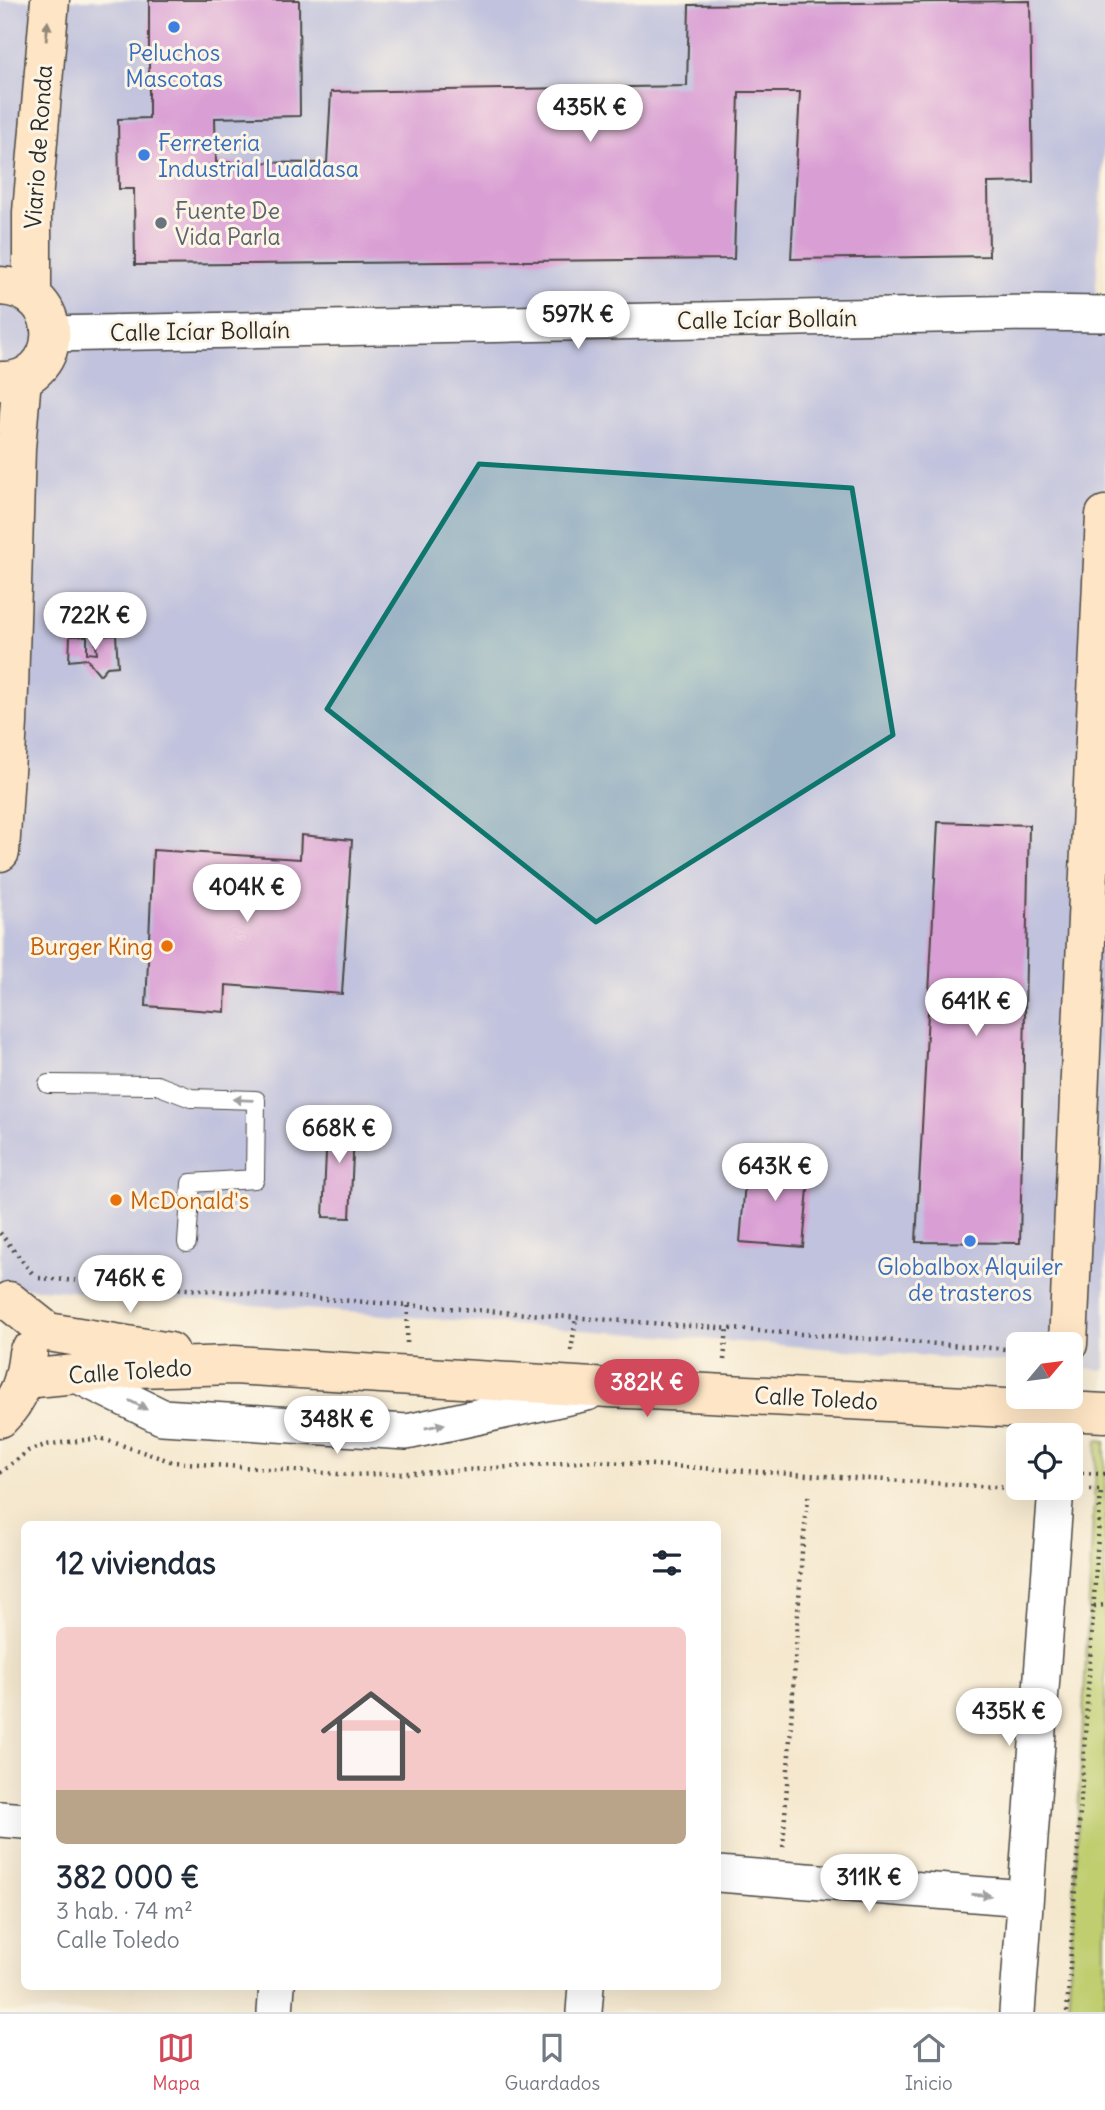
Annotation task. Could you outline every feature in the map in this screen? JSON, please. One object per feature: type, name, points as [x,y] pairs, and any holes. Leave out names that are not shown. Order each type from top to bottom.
[{"type":"street","name":"Viario de Ronda","points":[[16,290],[32,212],[50,0]]},
{"type":"street","points":[[0,852],[8,723],[16,449],[11,379],[37,368],[48,352],[51,334],[47,312],[16,290]]},
{"type":"street","name":"Calle Icíar Bollaín","points":[[51,334],[1014,313],[1105,314]]},
{"type":"street","points":[[1069,1332],[1105,515]]},
{"type":"street","points":[[0,1418],[12,1406],[25,1379],[29,1352],[23,1325],[5,1297]]},
{"type":"street","name":"Calle Toledo","points":[[5,1297],[48,1332],[135,1345],[234,1365]]},
{"type":"street","name":"Calle Toledo","points":[[25,1379],[137,1368],[234,1365],[1062,1414],[1105,1412]]},
{"type":"street","points":[[77,1375],[162,1418],[407,1432],[609,1388]]},
{"type":"street","points":[[1017,2012],[1055,1500]]},
{"type":"street","points":[[0,1819],[21,1821]]},
{"type":"street","points":[[721,1874],[1025,1898]]},
{"type":"street","points":[[275,2012],[277,1990]]},
{"type":"street","points":[[584,2012],[586,1990]]},
{"type":"lane","points":[[48,1084],[157,1085],[191,1098],[256,1100],[255,1179],[191,1182],[187,1243]]},
{"type":"path","points":[[0,1233],[37,1278],[1006,1349]]},
{"type":"path","points":[[0,1473],[28,1451],[45,1445],[100,1438],[173,1462],[352,1475],[592,1461],[1006,1486]]},
{"type":"path","points":[[1067,2012],[1101,1490],[1083,1490]]},
{"type":"path","points":[[781,1879],[802,1552],[809,1492]]},
{"type":"path","points":[[1094,1606],[1105,1605]]},
{"type":"highlighted area","points":[[479,464],[852,488],[893,735],[596,922],[327,709]]},
{"type":"shaded area","points":[[0,0],[1105,0],[1105,125],[1094,324],[1105,323],[1105,1370],[1083,1368],[1083,1332],[1006,1332],[1006,1362],[0,1286]]},
{"type":"green space","points":[[1097,1440],[1105,1441],[1105,2012],[1068,2012]]},
{"type":"building","points":[[149,0],[299,0],[300,116],[215,118],[216,162],[327,163],[331,92],[687,86],[689,5],[1030,1],[1033,182],[988,183],[989,256],[791,259],[800,92],[739,92],[734,259],[135,265],[134,189],[119,189],[118,119],[149,118]]},
{"type":"building","points":[[116,635],[118,666],[107,667],[100,675],[87,659],[69,661],[70,636],[87,636],[87,653],[97,654],[95,636]]},
{"type":"building","points":[[938,822],[1029,825],[1020,1243],[916,1242]]},
{"type":"building","points":[[301,835],[352,840],[342,994],[226,985],[225,1012],[146,1006],[153,850],[300,859]]},
{"type":"building","points":[[328,1111],[355,1113],[350,1218],[323,1217]]},
{"type":"building","points":[[747,1159],[810,1165],[803,1247],[740,1242]]},
{"type":"place","name":"Peluchos Mascotas","points":[[174,27]]},
{"type":"place","name":"Ferreteria Industrial Lualdasa","points":[[144,155]]},
{"type":"place","name":"Fuente De Vida Parla","points":[[161,223]]},
{"type":"place","name":"Burger King","points":[[167,946]]},
{"type":"place","name":"McDonald's","points":[[116,1200]]},
{"type":"place","name":"Globalbox Alquiler de trasteros","points":[[970,1241]]}]
